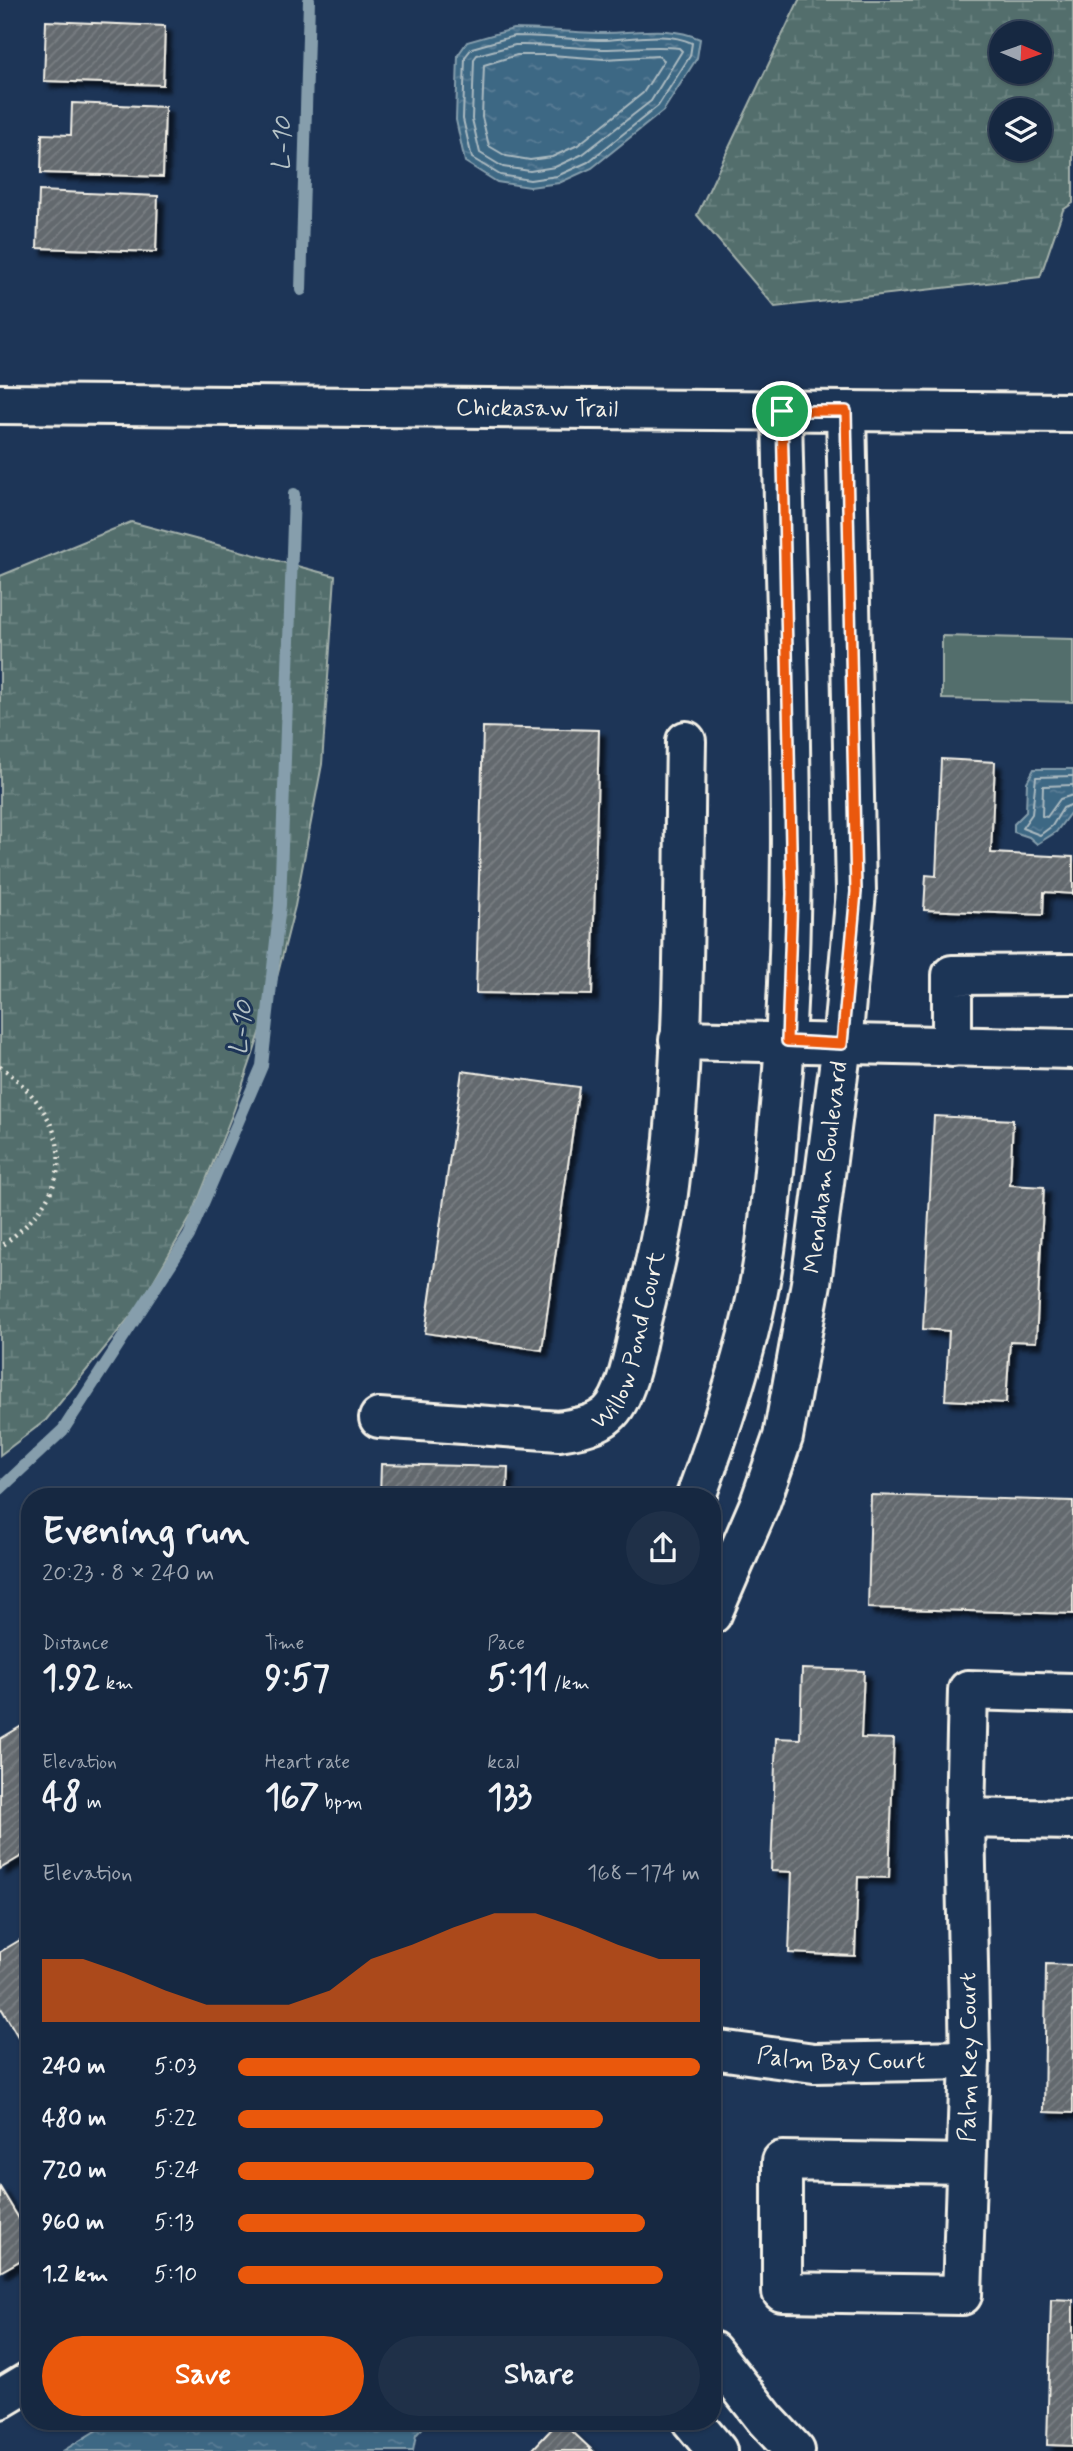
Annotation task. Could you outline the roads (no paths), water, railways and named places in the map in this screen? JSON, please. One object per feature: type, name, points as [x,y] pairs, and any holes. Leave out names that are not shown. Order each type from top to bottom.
[{"type":"street","name":"Chickasaw Trail","points":[[0,404],[1073,413]]},
{"type":"street","name":"Mendham Boulevard","points":[[699,1488],[743,1359],[759,1289],[769,1224],[787,1041],[792,894],[782,411]]},
{"type":"street","name":"Mendham Boulevard","points":[[721,1593],[760,1503],[782,1437],[811,1283],[842,1044],[856,892],[846,411]]},
{"type":"street","name":"Willow Pond Court","points":[[379,1418],[559,1431],[585,1426],[610,1413],[622,1391],[633,1354],[666,1203],[679,1040],[687,741]]},
{"type":"street","points":[[952,1047],[952,975],[1073,974]]},
{"type":"street","points":[[679,1040],[1073,1049]]},
{"type":"street","name":"Palm Key Court","points":[[966,2164],[782,2161],[782,2292],[962,2295],[970,2060],[965,1818],[968,1690],[1073,1693]]},
{"type":"street","points":[[965,1818],[1073,1821]]},
{"type":"street","name":"Palm Bay Court","points":[[721,2050],[814,2063],[970,2060]]},
{"type":"street","points":[[721,2362],[766,2420],[795,2451]]},
{"type":"street","points":[[0,2399],[21,2386]]},
{"type":"street","points":[[699,2430],[717,2451]]},
{"type":"water","points":[[513,29],[604,33],[665,31],[700,39],[697,58],[663,111],[592,168],[559,183],[530,187],[497,182],[465,162],[456,120],[458,55],[467,42]]},
{"type":"water","points":[[1034,769],[1073,769],[1073,809],[1056,832],[1037,844],[1029,837],[1014,832],[1014,824],[1026,812],[1027,782]]},
{"type":"water","points":[[97,2430],[421,2430],[416,2435],[413,2451],[63,2451]]},
{"type":"waterway","name":"L-10","points":[[301,290],[309,0]]},
{"type":"waterway","name":"L-10","points":[[0,1489],[63,1430],[189,1236],[262,1066],[280,905],[294,494]]}]
